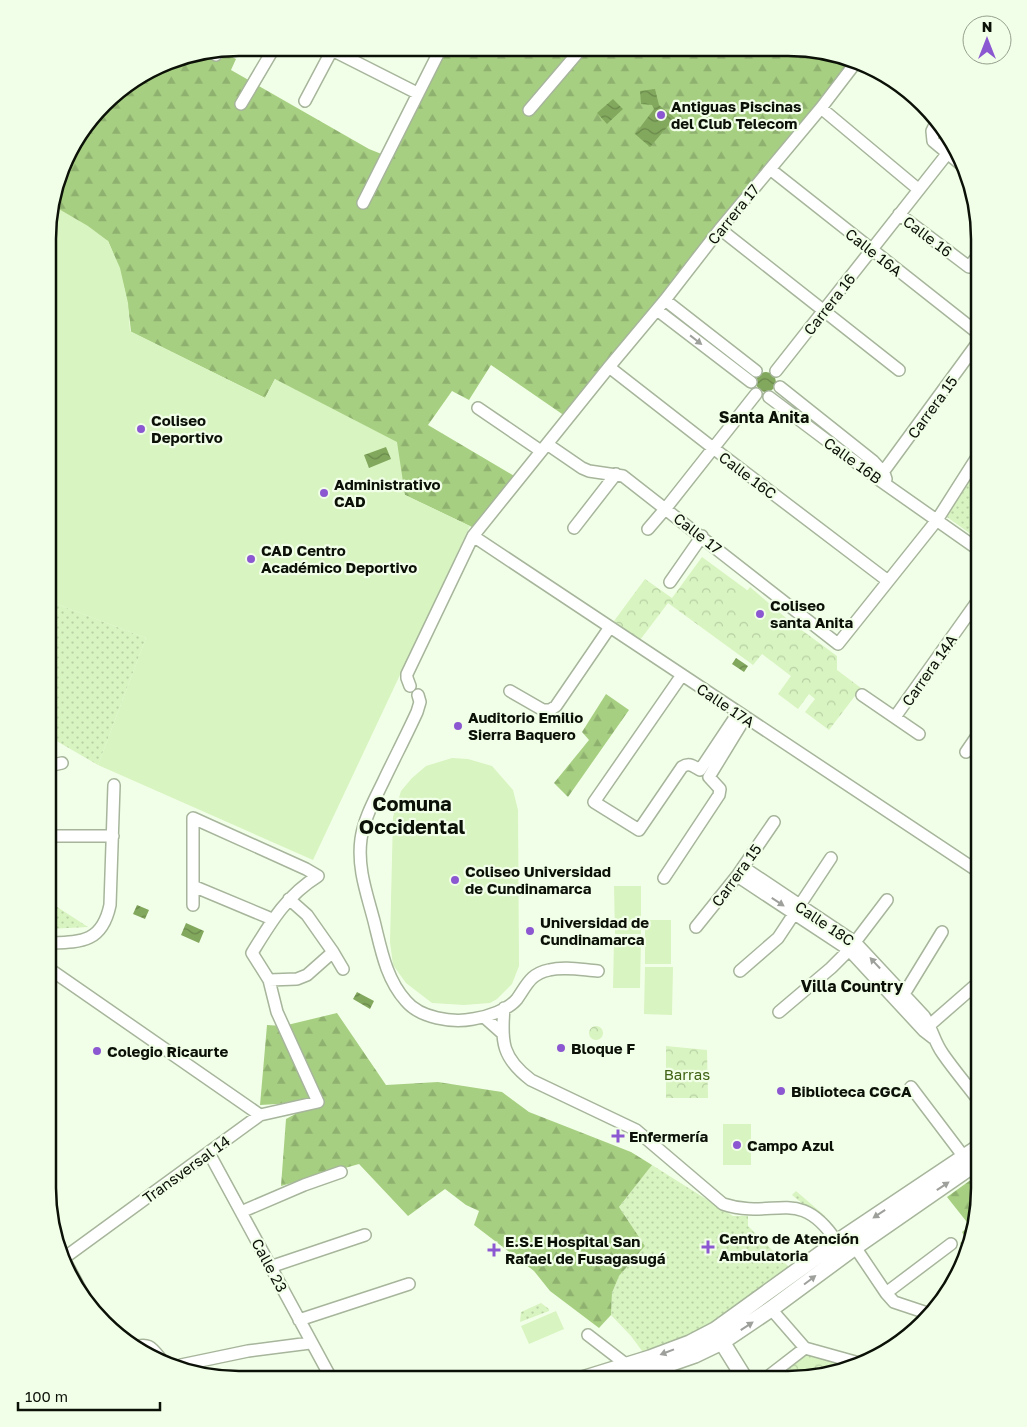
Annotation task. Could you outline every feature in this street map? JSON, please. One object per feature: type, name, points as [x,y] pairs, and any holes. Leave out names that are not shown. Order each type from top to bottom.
[{"type":"main road","points":[[639,1371],[695,1355],[837,1242],[971,1167]]},
{"type":"main road","points":[[714,1339],[771,1310],[855,1246],[971,1167]]},
{"type":"main road","points":[[714,1339],[729,1371]]},
{"type":"main road","points":[[714,1339],[739,1371]]},
{"type":"street","points":[[241,104],[269,56]]},
{"type":"street","points":[[305,101],[327,56]]},
{"type":"street","points":[[354,56],[417,93]]},
{"type":"street","points":[[363,203],[437,56]]},
{"type":"street","points":[[529,110],[574,56]]},
{"type":"street","name":"Carrera 17","points":[[410,686],[407,674],[473,536],[852,68]]},
{"type":"street","points":[[821,108],[918,189]]},
{"type":"street","points":[[933,128],[933,141],[952,158]]},
{"type":"street","name":"Carrera 16","points":[[776,371],[947,154]]},
{"type":"street","name":"Calle 16A","points":[[770,169],[971,327]]},
{"type":"street","name":"Calle 16","points":[[899,214],[969,267],[971,265]]},
{"type":"street","points":[[720,229],[899,370]]},
{"type":"street","points":[[665,300],[756,371]]},
{"type":"street","points":[[657,310],[751,382]]},
{"type":"street","name":"Carrera 15","points":[[881,476],[971,353]]},
{"type":"street","name":"Calle 16C","points":[[609,367],[888,581]]},
{"type":"street","points":[[766,367],[776,371],[781,380],[776,394],[764,397],[756,394],[751,382],[756,371],[766,367]]},
{"type":"street","name":"Calle 16B","points":[[780,387],[873,461],[881,476]]},
{"type":"street","points":[[648,529],[756,394]]},
{"type":"street","name":"Calle 16B","points":[[769,397],[881,476],[890,486],[971,544]]},
{"type":"street","name":"Calle 17","points":[[478,408],[544,448],[590,472],[624,476],[838,644],[888,581]]},
{"type":"street","points":[[888,581],[938,520],[971,467]]},
{"type":"street","points":[[574,528],[616,474]]},
{"type":"street","name":"Calle 17A","points":[[473,536],[971,867]]},
{"type":"street","points":[[670,582],[702,536]]},
{"type":"street","name":"Carrera 14A","points":[[895,717],[971,610]]},
{"type":"street","points":[[510,691],[543,710],[550,710],[556,706],[610,627]]},
{"type":"street","points":[[682,675],[594,802],[639,830],[682,767],[686,764],[700,770],[742,715]]},
{"type":"street","points":[[418,695],[420,702],[418,712],[365,819],[361,839],[360,858],[362,874],[385,965],[394,984],[406,1002],[418,1012],[446,1020],[472,1020],[504,1008],[516,1000],[529,980],[538,973],[550,969],[598,971]]},
{"type":"street","points":[[862,695],[918,734]]},
{"type":"street","points":[[664,878],[719,795],[720,789],[709,777],[742,715]]},
{"type":"street","points":[[966,752],[971,745]]},
{"type":"street","points":[[56,764],[62,763]]},
{"type":"street","points":[[56,943],[79,942],[94,935],[104,926],[108,918],[114,785]]},
{"type":"street","points":[[193,905],[193,818],[306,868],[318,876],[302,886],[289,899],[272,919],[252,953],[269,980],[297,979],[307,975],[333,952]]},
{"type":"street","name":"Carrera 15","points":[[696,927],[740,872],[774,822]]},
{"type":"street","points":[[56,836],[113,836]]},
{"type":"street","points":[[740,971],[778,938],[831,858]]},
{"type":"street","name":"Calle 18C","points":[[740,872],[852,946],[901,998],[924,1016],[929,1032],[943,1054],[971,1090]]},
{"type":"street","points":[[193,886],[272,919]]},
{"type":"street","points":[[289,899],[307,915],[343,969]]},
{"type":"street","points":[[779,1012],[831,968],[852,946],[887,900]]},
{"type":"street","points":[[901,998],[942,932]]},
{"type":"street","points":[[56,974],[260,1115]]},
{"type":"street","name":"Transversal 14","points":[[69,1256],[260,1115],[318,1102],[277,1012],[269,980]]},
{"type":"street","points":[[929,1032],[971,990]]},
{"type":"street","points":[[504,1008],[502,1033],[507,1053],[516,1068],[531,1080],[636,1130],[723,1204],[751,1210],[778,1207],[798,1208],[811,1214],[837,1242]]},
{"type":"street","points":[[484,1017],[502,1033]]},
{"type":"street","points":[[911,1087],[971,1163]]},
{"type":"street","name":"Calle 23","points":[[209,1152],[327,1371]]},
{"type":"street","points":[[241,1212],[304,1185],[341,1172]]},
{"type":"street","points":[[270,1267],[365,1235]]},
{"type":"street","points":[[886,1293],[951,1244]]},
{"type":"street","points":[[855,1246],[894,1302],[922,1311]]},
{"type":"street","points":[[299,1320],[409,1284]]},
{"type":"street","points":[[771,1310],[805,1348],[849,1360]]},
{"type":"street","points":[[588,1335],[625,1371]]},
{"type":"street","points":[[188,1364],[248,1351],[310,1342]]},
{"type":"street","points":[[775,1371],[805,1348]]},
{"type":"green space","points":[[442,56],[788,56],[824,60],[848,66],[565,416],[491,365],[469,400],[452,391],[428,425],[516,477],[474,528],[405,495],[275,379],[265,398],[131,332],[124,286],[108,241],[58,218],[62,192],[70,169],[94,128],[110,110],[138,87],[158,75],[192,62],[232,57],[236,59],[231,70],[369,149],[389,157]]},
{"type":"green space","points":[[937,134],[946,148],[936,139]]},
{"type":"green space","name":"CAD Centro Académico Deportivo","points":[[59,209],[88,226],[108,241],[120,268],[128,303],[130,331],[265,398],[275,379],[397,442],[405,495],[470,526],[313,860],[98,765],[146,638],[56,604],[56,239]]},
{"type":"green space","points":[[971,479],[971,534],[947,517]]},
{"type":"green space","points":[[702,557],[837,656],[837,670],[861,688],[829,730],[805,712],[815,699],[809,694],[798,709],[778,694],[791,676],[762,654],[753,665],[668,603],[640,640],[614,621],[645,579],[672,598]]},
{"type":"green space","name":"Coliseo santa Anita","points":[[750,587],[786,618],[768,637],[733,610]]},
{"type":"green space","points":[[56,604],[146,638],[98,765],[56,741]]},
{"type":"green space","points":[[606,694],[629,710],[568,797],[554,783],[589,740],[582,732]]},
{"type":"green space","name":"Coliseo Universidad de Cundinamarca","points":[[452,758],[468,759],[492,766],[513,790],[518,810],[519,966],[512,984],[497,999],[490,1003],[464,1005],[432,1003],[406,983],[393,965],[390,942],[393,817],[401,791],[412,778],[426,766]]},
{"type":"green space","points":[[614,886],[641,886],[641,934],[615,934]]},
{"type":"green space","points":[[56,906],[88,927],[56,929]]},
{"type":"green space","points":[[645,920],[671,920],[671,964],[645,964]]},
{"type":"green space","points":[[614,939],[641,939],[640,988],[613,988]]},
{"type":"green space","points":[[645,967],[673,967],[672,1015],[644,1014]]},
{"type":"green space","points":[[337,1013],[386,1085],[438,1082],[502,1092],[529,1112],[631,1152],[652,1165],[619,1207],[645,1246],[619,1276],[612,1293],[611,1315],[599,1328],[550,1291],[534,1271],[474,1225],[479,1211],[466,1205],[445,1189],[408,1216],[359,1164],[281,1186],[286,1119],[312,1105],[311,1102],[260,1105],[267,1025],[283,1026]]},
{"type":"green space","points":[[593,1026],[599,1026],[603,1033],[599,1040],[593,1040],[589,1036],[589,1030]]},
{"type":"green space","name":"Barras","points":[[666,1046],[707,1050],[708,1098],[666,1098]]},
{"type":"green space","name":"Campo Azul","points":[[723,1124],[751,1124],[751,1165],[723,1165]]},
{"type":"green space","name":"Centro de Atención Ambulatoria","points":[[652,1165],[733,1216],[748,1216],[748,1226],[790,1268],[713,1326],[645,1355],[631,1336],[611,1315],[612,1293],[619,1276],[645,1246],[619,1207]]},
{"type":"green space","points":[[971,1180],[967,1223],[947,1197]]},
{"type":"green space","points":[[796,1191],[825,1216],[822,1220],[792,1195]]},
{"type":"green space","points":[[541,1303],[549,1311],[520,1322],[521,1312]]},
{"type":"green space","points":[[556,1311],[564,1329],[529,1344],[521,1326]]},
{"type":"green space","points":[[806,1352],[843,1362],[812,1369],[781,1371]]},
{"type":"water","name":"Antiguas Piscinas del Club Telecom","points":[[655,89],[659,105],[675,118],[650,147],[635,134],[654,109],[652,105],[641,104],[640,91]]},
{"type":"water","points":[[613,99],[623,109],[607,124],[597,113]]},
{"type":"water","points":[[766,372],[773,375],[776,382],[773,389],[766,392],[759,389],[756,382],[759,375]]},
{"type":"water","points":[[386,447],[391,459],[369,468],[364,455]]},
{"type":"water","points":[[736,658],[748,666],[744,672],[732,664]]},
{"type":"water","points":[[137,905],[149,910],[145,919],[133,914]]},
{"type":"water","points":[[186,923],[204,931],[199,943],[181,935]]},
{"type":"water","points":[[357,992],[374,1001],[370,1009],[353,999]]},
{"type":"place","name":"Antiguas Piscinas del Club Telecom","points":[[661,115]]},
{"type":"place","name":"Coliseo Deportivo","points":[[141,429]]},
{"type":"place","name":"Administrativo CAD","points":[[324,493]]},
{"type":"place","name":"CAD Centro Académico Deportivo","points":[[251,559]]},
{"type":"place","name":"Coliseo santa Anita","points":[[760,614]]},
{"type":"place","name":"Auditorio Emilio Sierra Baquero","points":[[458,726]]},
{"type":"place","name":"Coliseo Universidad de Cundinamarca","points":[[455,880]]},
{"type":"place","name":"Universidad de Cundinamarca","points":[[530,931]]},
{"type":"place","name":"Bloque F","points":[[561,1048]]},
{"type":"place","name":"Colegio Ricaurte","points":[[97,1051]]},
{"type":"place","name":"Biblioteca CGCA","points":[[781,1091]]},
{"type":"place","name":"Enfermería","points":[[618,1136]]},
{"type":"place","name":"Campo Azul","points":[[737,1145]]},
{"type":"place","name":"Centro de Atención Ambulatoria","points":[[708,1247]]},
{"type":"place","name":"E.S.E Hospital San Rafael de Fusagasugá","points":[[494,1250]]},
{"type":"district","name":"Santa Anita","points":[[764,417]]},
{"type":"district","name":"Comuna Occidental","points":[[412,814]]},
{"type":"district","name":"Villa Country","points":[[852,986]]}]
